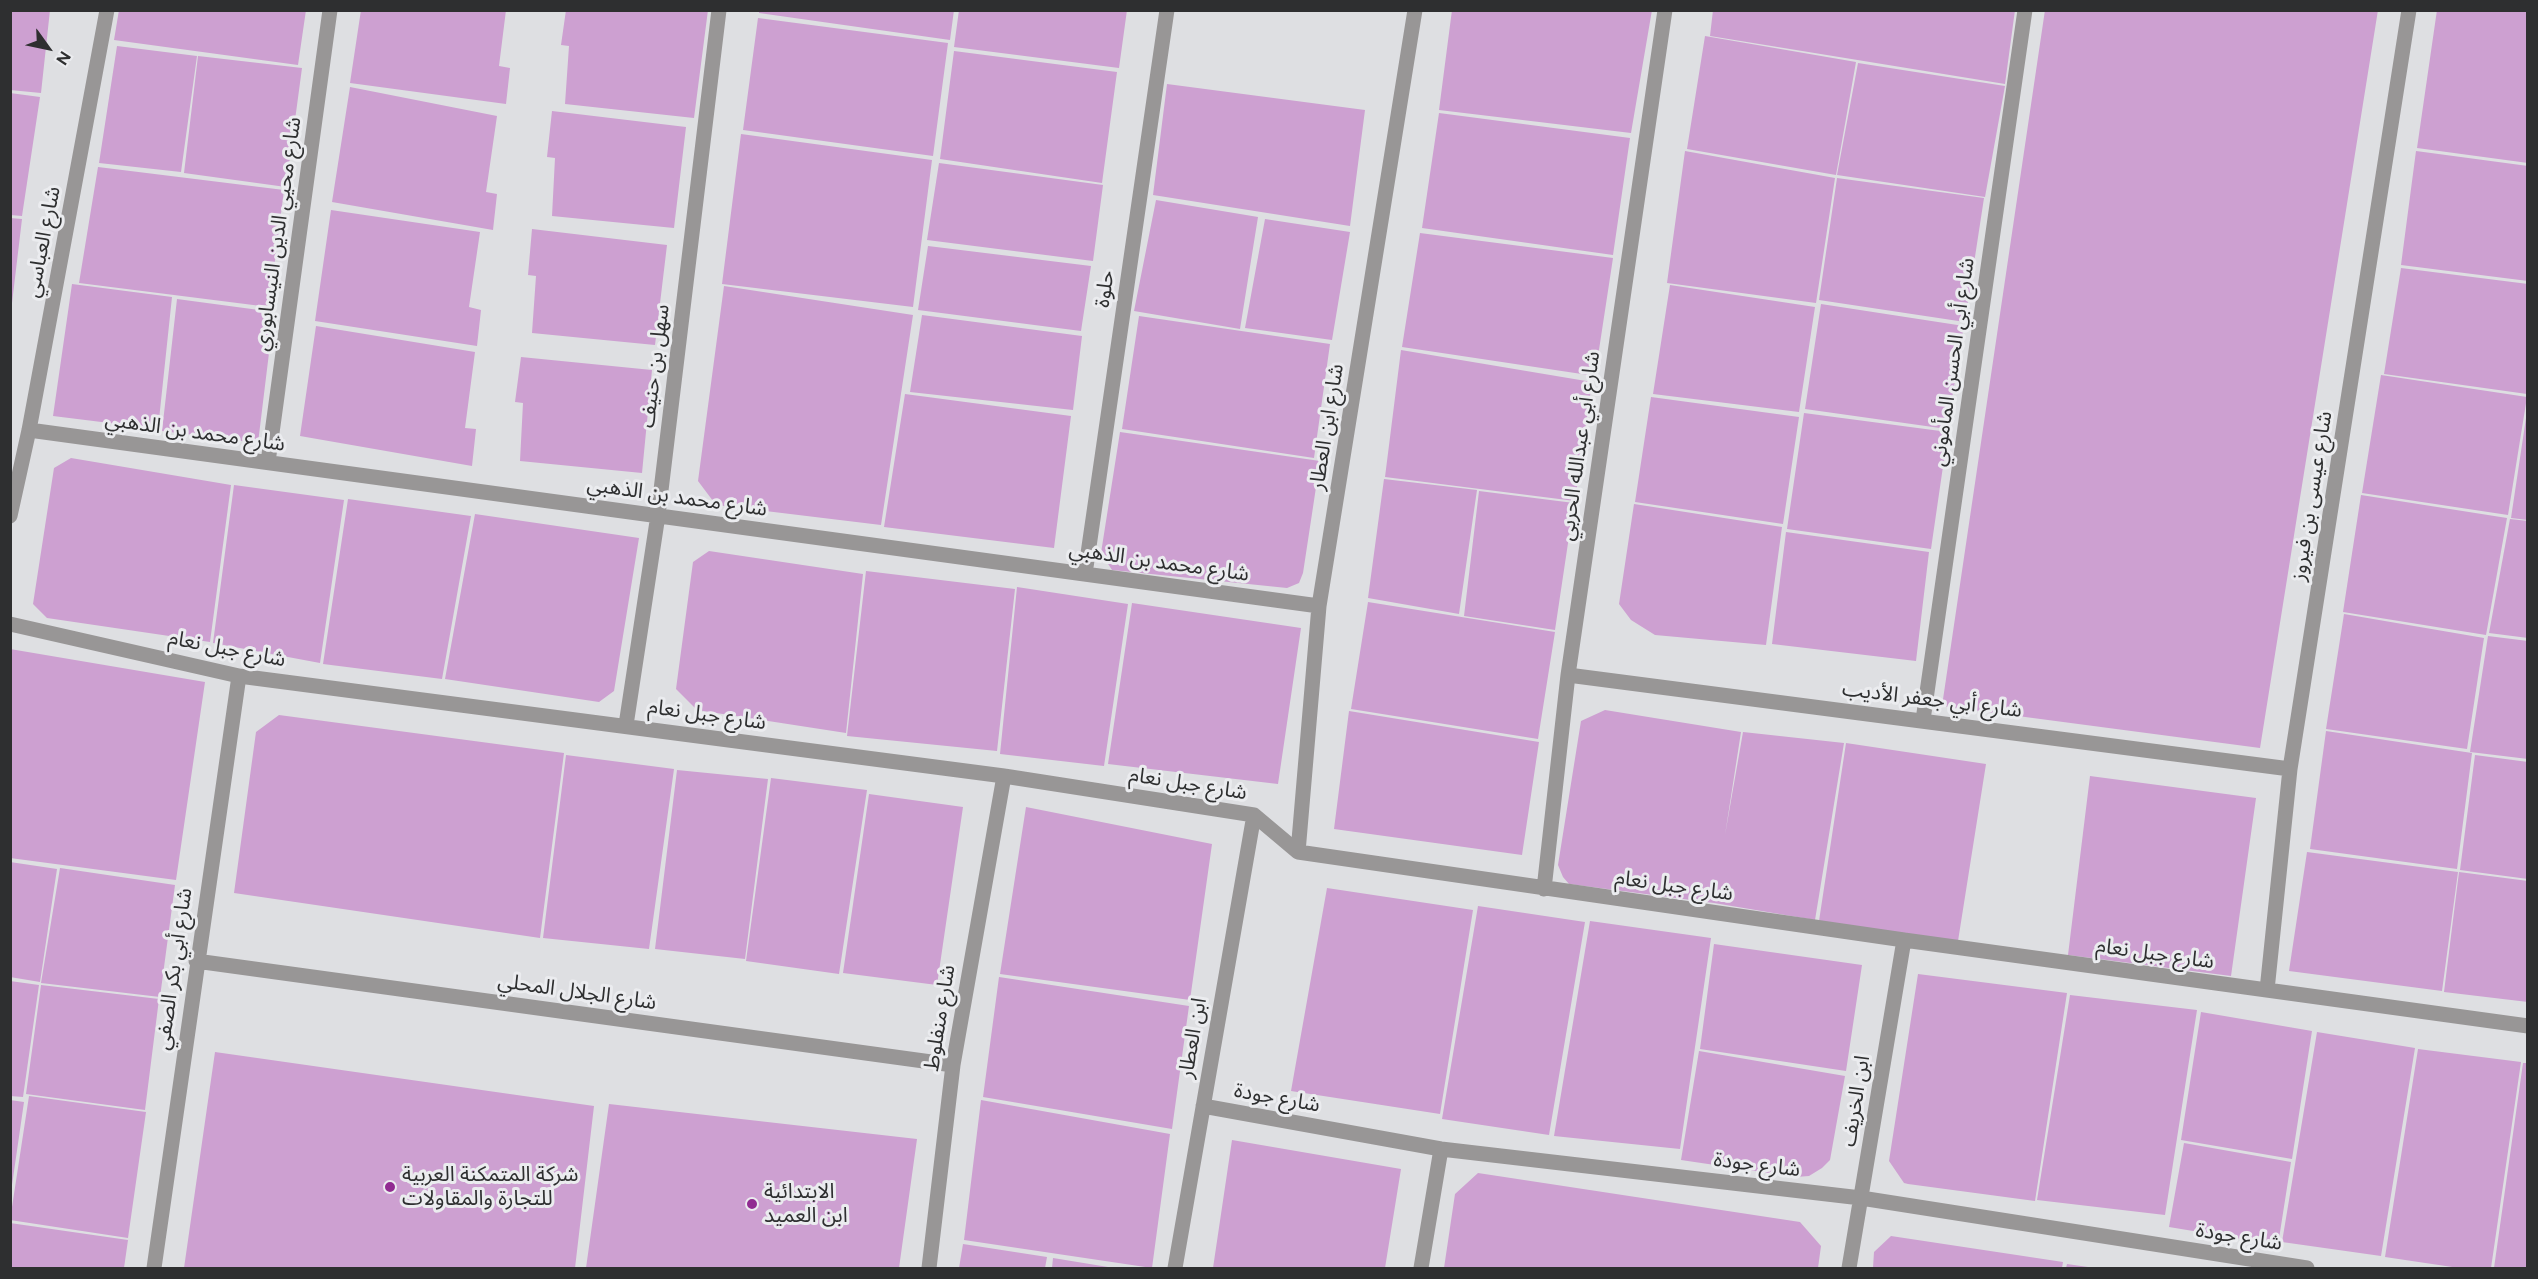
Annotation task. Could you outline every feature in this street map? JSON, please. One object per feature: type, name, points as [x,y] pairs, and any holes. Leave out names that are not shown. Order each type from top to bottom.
[{"type":"street","name":"شارع العباسي","points":[[10,516],[29,430],[107,10]]},
{"type":"street","name":"شارع محيي الدين النيسابوري","points":[[268,462],[330,10]]},
{"type":"street","name":"سهل بن حنيف","points":[[626,725],[658,515],[719,10]]},
{"type":"street","name":"حلوة","points":[[1085,574],[1167,10]]},
{"type":"street","name":"شارع ابن العطار","points":[[1298,852],[1319,606],[1415,10]]},
{"type":"street","name":"شارع أبي عبدالله الحربي","points":[[1544,889],[1568,675],[1665,10]]},
{"type":"street","name":"شارع أبي الحسن المأموني","points":[[1923,720],[2025,10]]},
{"type":"street","name":"شارع عيسى بن فيروز","points":[[2266,990],[2290,769],[2409,10]]},
{"type":"street","name":"شارع محمد بن الذهبي","points":[[29,430],[1319,606]]},
{"type":"street","name":"شارع جبل نعام","points":[[10,624],[238,676],[1004,776],[1254,815],[1298,852],[1904,940],[2528,1026]]},
{"type":"street","name":"شارع أبي جعفر الأديب","points":[[1568,675],[2290,769]]},
{"type":"street","name":"شارع أبي بكر الصفي","points":[[153,1269],[238,676]]},
{"type":"street","name":"شارع منفلوط","points":[[929,1269],[953,1065],[1004,776]]},
{"type":"street","name":"ابن العطار","points":[[1175,1269],[1254,815]]},
{"type":"street","name":"ابن الخريف","points":[[1849,1269],[1904,940]]},
{"type":"street","name":"شارع الجلال المحلي","points":[[196,961],[953,1065]]},
{"type":"street","name":"شارع جودة","points":[[1203,1106],[1441,1149],[1861,1198],[2273,1266],[2307,1269]]},
{"type":"street","points":[[1421,1269],[1441,1149]]},
{"type":"building","points":[[10,10],[50,10],[41,93],[10,90]]},
{"type":"building","points":[[119,10],[306,10],[298,65],[114,40]]},
{"type":"building","points":[[361,10],[506,10],[499,66],[510,68],[506,104],[350,83]]},
{"type":"building","points":[[566,10],[708,10],[694,118],[565,104],[569,46],[561,45]]},
{"type":"building","points":[[759,10],[954,10],[950,40],[759,13]]},
{"type":"building","points":[[959,10],[1127,10],[1119,68],[954,47]]},
{"type":"building","points":[[1452,10],[1652,10],[1631,133],[1439,110]]},
{"type":"building","points":[[1713,10],[2015,10],[2005,84],[1710,36]]},
{"type":"building","points":[[2045,10],[2378,10],[2260,748],[1942,706]]},
{"type":"building","points":[[2437,10],[2528,10],[2528,163],[2417,148]]},
{"type":"building","points":[[758,18],[948,43],[933,156],[743,130]]},
{"type":"building","points":[[1705,36],[1856,62],[1836,175],[1687,149]]},
{"type":"building","points":[[117,46],[197,56],[181,172],[99,163]]},
{"type":"building","points":[[954,51],[1117,72],[1102,183],[940,159]]},
{"type":"building","points":[[198,56],[302,68],[286,187],[184,173]]},
{"type":"building","points":[[1858,63],[2005,86],[1985,197],[1837,175]]},
{"type":"building","points":[[1167,84],[1365,110],[1350,226],[1153,195]]},
{"type":"building","points":[[350,87],[497,116],[486,192],[497,194],[493,230],[332,202]]},
{"type":"building","points":[[10,93],[40,97],[22,216],[10,215]]},
{"type":"building","points":[[552,111],[686,127],[674,228],[552,216],[555,158],[547,157]]},
{"type":"building","points":[[1439,113],[1630,138],[1613,255],[1422,228]]},
{"type":"building","points":[[741,134],[932,160],[913,307],[722,284]]},
{"type":"building","points":[[1685,151],[1835,178],[1816,303],[1667,283]]},
{"type":"building","points":[[2416,151],[2528,166],[2528,281],[2401,265]]},
{"type":"building","points":[[939,163],[1103,185],[1093,261],[927,240]]},
{"type":"building","points":[[98,167],[284,190],[269,307],[79,283]]},
{"type":"building","points":[[1837,178],[1984,198],[1965,322],[1819,300]]},
{"type":"building","points":[[1156,200],[1258,217],[1240,329],[1134,311]]},
{"type":"building","points":[[331,210],[480,232],[469,307],[481,310],[477,346],[315,321]]},
{"type":"building","points":[[10,218],[22,219],[12,303],[10,303]]},
{"type":"building","points":[[1265,219],[1350,232],[1332,340],[1245,328]]},
{"type":"building","points":[[532,229],[667,245],[655,345],[532,333],[536,276],[528,275]]},
{"type":"building","points":[[1420,233],[1613,258],[1595,376],[1402,347]]},
{"type":"building","points":[[928,246],[1091,266],[1081,331],[918,310]]},
{"type":"building","points":[[2401,268],[2528,284],[2527,394],[2384,374]]},
{"type":"building","points":[[72,284],[172,297],[158,429],[53,416]]},
{"type":"building","points":[[1670,285],[1815,307],[1799,412],[1653,394]]},
{"type":"building","points":[[724,286],[913,315],[881,525],[716,505],[698,481]]},
{"type":"building","points":[[177,299],[274,312],[258,443],[162,431]]},
{"type":"building","points":[[1821,304],[1964,326],[1947,429],[1805,409]]},
{"type":"building","points":[[922,315],[1082,336],[1073,410],[910,392]]},
{"type":"building","points":[[1139,316],[1330,344],[1314,458],[1122,429]]},
{"type":"building","points":[[316,326],[475,352],[465,428],[476,429],[472,466],[300,436]]},
{"type":"building","points":[[1401,350],[1592,382],[1575,501],[1385,477]]},
{"type":"building","points":[[521,357],[652,370],[642,473],[520,461],[523,403],[515,402]]},
{"type":"building","points":[[2381,375],[2527,397],[2508,515],[2362,493]]},
{"type":"building","points":[[905,394],[1071,416],[1054,548],[884,527]]},
{"type":"building","points":[[1651,397],[1799,417],[1783,524],[1635,502]]},
{"type":"building","points":[[1804,413],[1948,432],[1931,549],[1787,529]]},
{"type":"building","points":[[2526,418],[2528,418],[2528,520],[2511,518]]},
{"type":"building","points":[[1120,432],[1320,461],[1303,573],[1299,583],[1287,588],[1112,570],[1101,553]]},
{"type":"building","points":[[71,458],[231,485],[210,642],[47,618],[33,604],[54,468]]},
{"type":"building","points":[[1384,479],[1477,490],[1459,614],[1368,598]]},
{"type":"building","points":[[234,485],[344,500],[320,663],[213,643]]},
{"type":"building","points":[[1479,491],[1574,503],[1555,630],[1464,616]]},
{"type":"building","points":[[2361,495],[2507,518],[2486,635],[2343,612]]},
{"type":"building","points":[[348,499],[471,516],[442,679],[323,664]]},
{"type":"building","points":[[1634,504],[1782,527],[1766,645],[1655,635],[1631,620],[1619,604]]},
{"type":"building","points":[[475,514],[639,538],[614,691],[599,702],[445,679]]},
{"type":"building","points":[[2510,519],[2528,521],[2528,638],[2489,633]]},
{"type":"building","points":[[1786,532],[1929,552],[1916,661],[1772,644]]},
{"type":"building","points":[[709,551],[863,574],[846,733],[697,710],[676,689],[693,562]]},
{"type":"building","points":[[866,571],[1015,589],[997,751],[847,736]]},
{"type":"building","points":[[1017,587],[1128,604],[1104,766],[1000,754]]},
{"type":"building","points":[[1368,602],[1555,632],[1538,739],[1351,709]]},
{"type":"building","points":[[1132,603],[1301,628],[1278,784],[1108,764]]},
{"type":"building","points":[[2344,614],[2484,638],[2467,749],[2326,729]]},
{"type":"building","points":[[2488,636],[2528,641],[2528,759],[2470,752]]},
{"type":"building","points":[[10,649],[205,682],[176,880],[10,858]]},
{"type":"building","points":[[1605,710],[1741,732],[1725,835],[1743,732],[1844,743],[1815,920],[1714,903],[1569,884],[1558,865],[1581,721]]},
{"type":"building","points":[[1349,711],[1539,742],[1522,855],[1334,829]]},
{"type":"building","points":[[279,715],[564,753],[540,938],[234,893],[256,732]]},
{"type":"building","points":[[2326,731],[2472,753],[2457,869],[2310,849]]},
{"type":"building","points":[[1846,743],[1986,764],[1958,941],[1819,921]]},
{"type":"building","points":[[566,755],[674,769],[649,949],[543,938]]},
{"type":"building","points":[[2475,755],[2528,762],[2528,879],[2460,870]]},
{"type":"building","points":[[677,770],[768,779],[745,959],[655,949]]},
{"type":"building","points":[[2090,776],[2256,798],[2231,976],[2068,955]]},
{"type":"building","points":[[771,778],[867,790],[839,974],[746,961]]},
{"type":"building","points":[[869,794],[963,807],[937,985],[843,973]]},
{"type":"building","points":[[1026,807],[1212,844],[1190,1000],[1000,974]]},
{"type":"building","points":[[2307,852],[2458,872],[2442,991],[2289,971]]},
{"type":"building","points":[[10,862],[57,869],[40,982],[10,977]]},
{"type":"building","points":[[60,868],[175,885],[160,997],[41,983]]},
{"type":"building","points":[[2459,872],[2528,881],[2528,1002],[2444,992]]},
{"type":"building","points":[[1327,888],[1473,910],[1440,1114],[1291,1091]]},
{"type":"building","points":[[1478,906],[1585,922],[1549,1135],[1442,1119]]},
{"type":"building","points":[[1590,921],[1711,938],[1680,1149],[1554,1136]]},
{"type":"building","points":[[1714,944],[1862,965],[1846,1071],[1700,1049]]},
{"type":"building","points":[[1918,974],[2067,993],[2035,1201],[1904,1183],[1889,1161]]},
{"type":"building","points":[[999,977],[1189,1006],[1172,1129],[983,1097]]},
{"type":"building","points":[[10,981],[39,985],[23,1097],[10,1096]]},
{"type":"building","points":[[41,985],[159,999],[145,1110],[26,1094]]},
{"type":"building","points":[[2070,995],[2197,1010],[2165,1215],[2037,1200]]},
{"type":"building","points":[[2201,1012],[2312,1031],[2292,1159],[2181,1140]]},
{"type":"building","points":[[2317,1032],[2415,1048],[2381,1256],[2282,1242]]},
{"type":"building","points":[[2418,1049],[2521,1062],[2491,1268],[2459,1268],[2385,1257]]},
{"type":"building","points":[[1699,1051],[1845,1076],[1830,1160],[1809,1176],[1796,1177],[1681,1160]]},
{"type":"building","name":"شركة المتمكنة العربية للتجارة والمقاولات","points":[[215,1052],[594,1106],[575,1268],[184,1268]]},
{"type":"building","points":[[2523,1063],[2528,1063],[2528,1268],[2494,1268]]},
{"type":"building","points":[[29,1096],[146,1112],[128,1238],[10,1220]]},
{"type":"building","points":[[10,1100],[24,1102],[12,1185],[10,1185]]},
{"type":"building","points":[[981,1100],[1170,1134],[1152,1268],[964,1240]]},
{"type":"building","name":"الابتدائية ابن العميد","points":[[609,1104],[917,1139],[899,1268],[586,1268]]},
{"type":"building","points":[[1232,1140],[1401,1169],[1385,1268],[1213,1268]]},
{"type":"building","points":[[2184,1143],[2291,1162],[2278,1245],[2169,1227]]},
{"type":"building","points":[[1478,1173],[1800,1222],[1821,1246],[1818,1268],[1444,1268],[1455,1194]]},
{"type":"building","points":[[10,1223],[128,1240],[124,1268],[10,1268]]},
{"type":"building","points":[[1891,1236],[2063,1262],[2062,1268],[1873,1268],[1874,1252]]},
{"type":"building","points":[[963,1244],[1047,1257],[1045,1268],[959,1268]]},
{"type":"building","points":[[1053,1258],[1108,1267],[1108,1268],[1052,1268]]},
{"type":"building","points":[[2067,1264],[2088,1267],[2088,1268],[2066,1268]]},
{"type":"place","name":"شركة المتمكنة العربية للتجارة والمقاولات","points":[[390,1187]]},
{"type":"place","name":"الابتدائية ابن العميد","points":[[752,1204]]}]
